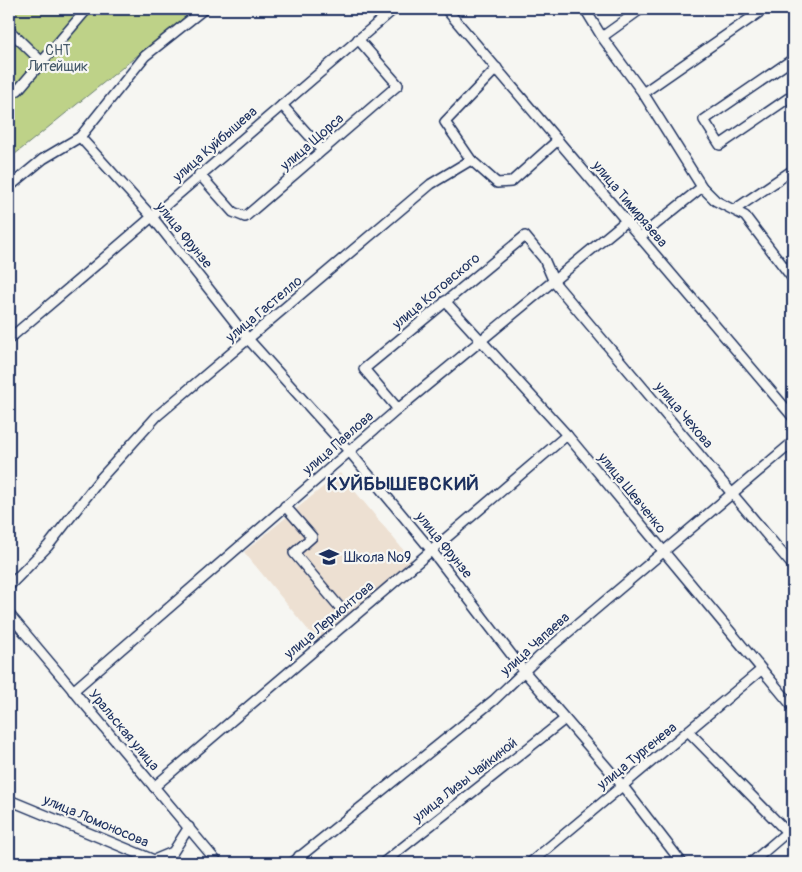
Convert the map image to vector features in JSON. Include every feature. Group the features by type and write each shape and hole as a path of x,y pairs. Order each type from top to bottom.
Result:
{"street":[{"path":"9,95 18,90 87,9"},
{"path":"9,187 44,159 80,137 145,56 204,9"},
{"name":"улица Куйбышева","path":"9,339 153,218 199,174 394,9"},
{"name":"улица Тимирязева","path":"446,9 793,417"},
{"path":"585,9 643,93 702,187 716,201 745,216 793,279"},
{"path":"602,36 641,9"},
{"path":"643,93 764,9"},
{"path":"9,30 42,62"},
{"name":"улица Щорса","path":"199,174 233,212 245,217 398,85 358,39"},
{"path":"793,59 704,120 720,145 793,95"},
{"path":"497,68 444,122 471,160 497,183 511,182 558,140"},
{"path":"282,105 322,150"},
{"name":"улица Фрунзе","path":"80,137 153,218 250,340 349,451 432,550 524,671 622,785 682,863"},
{"name":"улица Гастелло","path":"9,586 48,546 101,478 157,416 250,340 431,184 471,160"},
{"path":"734,210 793,170"},
{"path":"640,237 702,187"},
{"name":"улица Павлова","path":"72,691 398,409 626,221"},
{"name":"улица Котовского","path":"398,409 364,368 525,236 544,259 554,282"},
{"name":"улица Чехова","path":"554,282 793,566"},
{"name":"улица Шевченко","path":"445,301 480,342 567,436 793,708"},
{"name":"улица Лермонтова","path":"154,787 567,436"},
{"name":"улица Чапаева","path":"295,860 494,700 524,671 793,442"},
{"path":"285,506 312,538 294,553 342,610"},
{"name":"Уральская улица","path":"9,614 218,863"},
{"name":"улица Тургенева","path":"530,863 761,670"},
{"name":"улица Лизы Чайкиной","path":"383,863 565,719"},
{"path":"689,732 790,829 751,863"},
{"name":"улица Ломоносова","path":"9,800 154,860 173,852 189,827"},
{"path":"295,860 307,863"}],"shaded area":[{"name":"Школа №9","path":"340,473 414,563 318,642 244,552"}],"green space":[{"name":"СНТ Литейщик","path":"9,9 195,9 9,159"}],"place":[{"name":"Школа №9","path":"329,557"}],"district":[{"name":"КУЙБЫШЕВСКИЙ","path":"403,484"}]}
